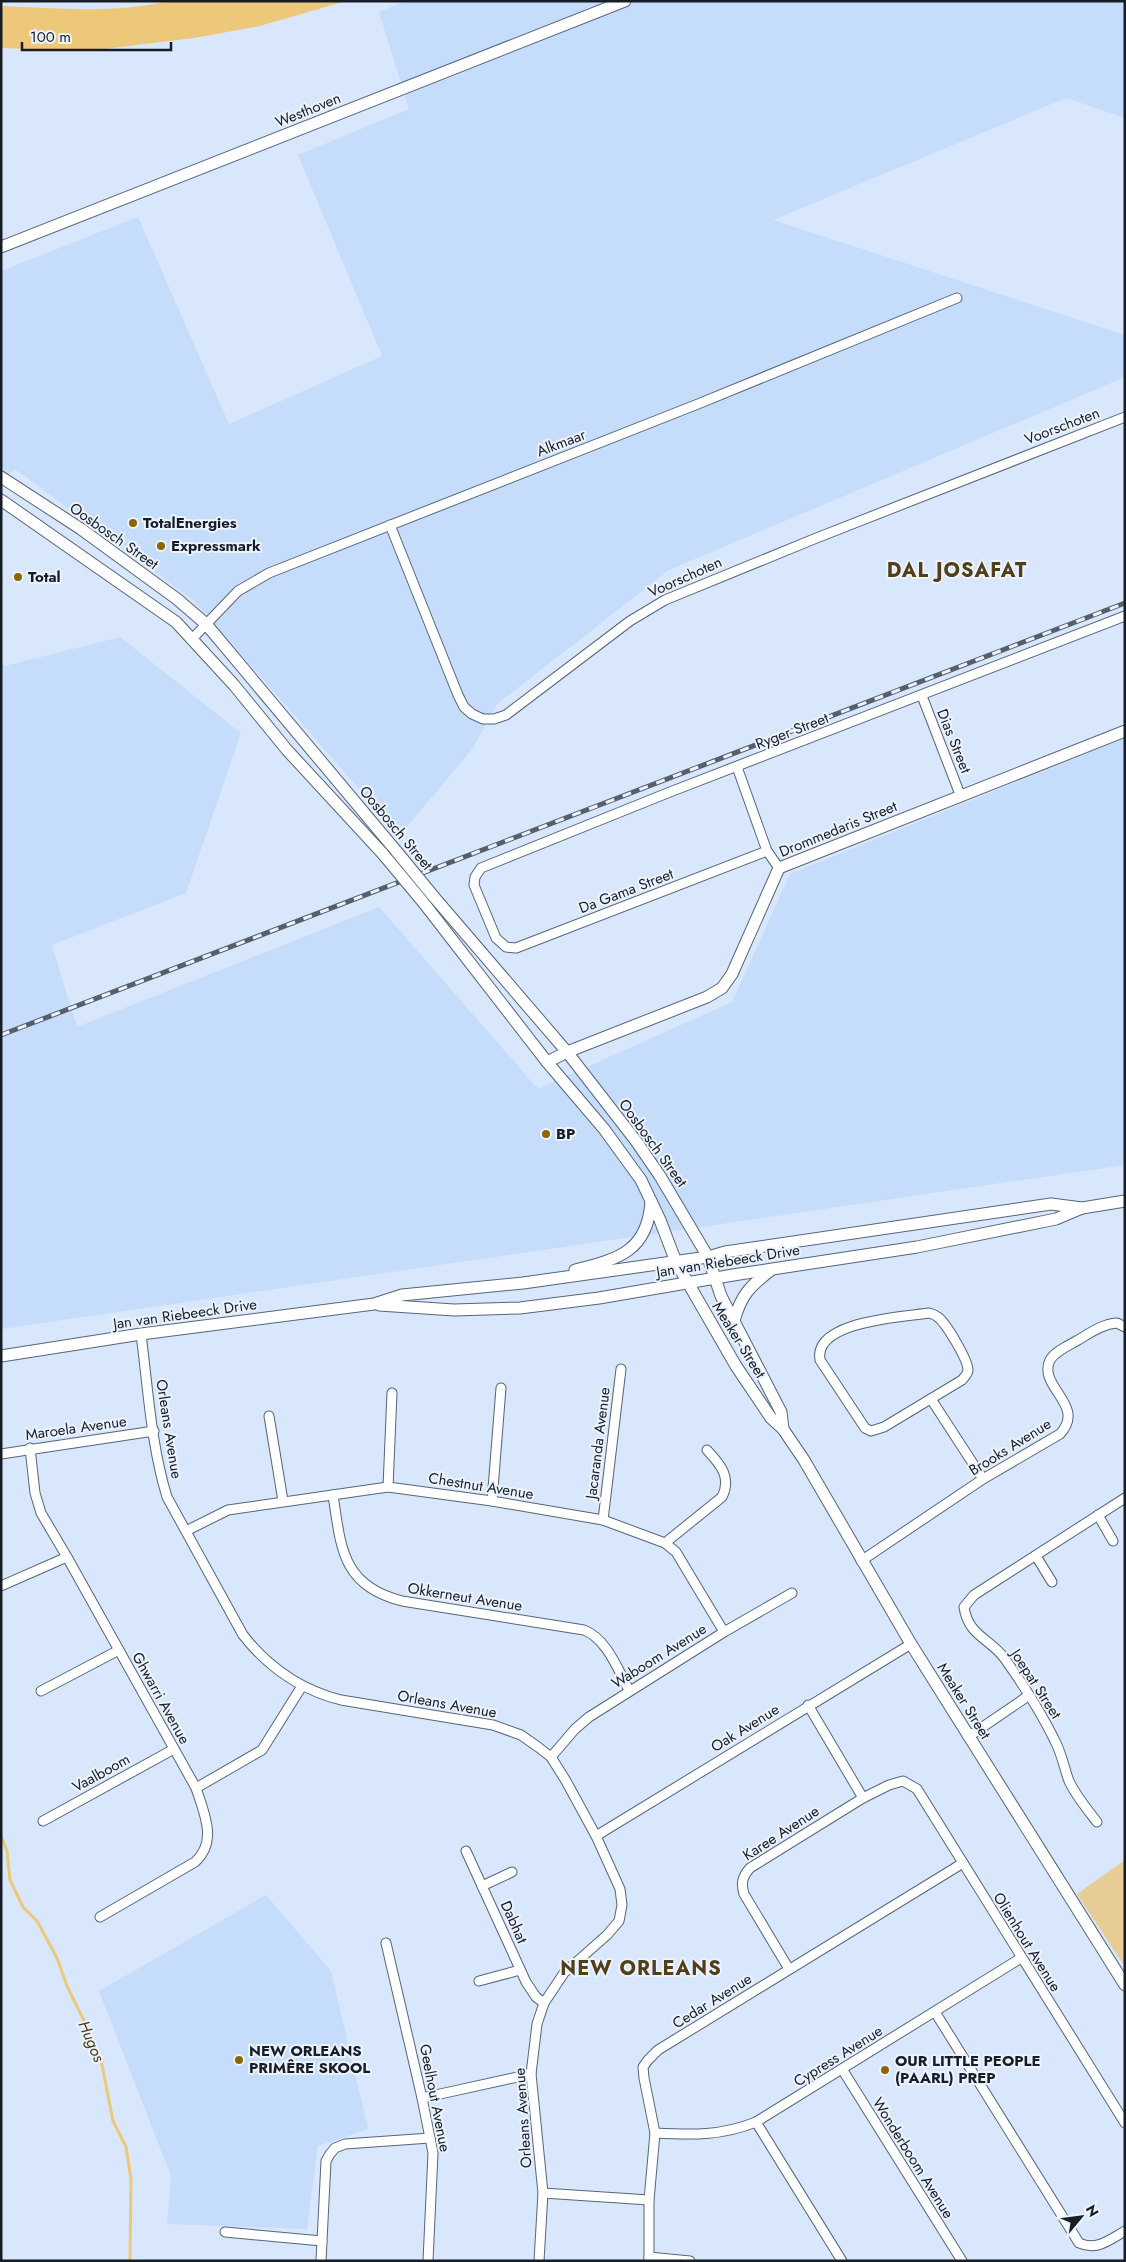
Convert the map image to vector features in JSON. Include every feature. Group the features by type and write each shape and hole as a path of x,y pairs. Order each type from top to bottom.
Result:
{"main road":[{"name":"Westhoven","path":"1,247 625,1"},
{"name":"Oosbosch Street","path":"1,477 89,535 177,599 206,624 434,897 567,1052 641,1148 683,1212 708,1257"},
{"name":"Oosbosch Street","path":"1,500 176,622 234,685 287,750 383,854 547,1062 622,1152 641,1180 651,1200 676,1262"},
{"name":"Drommedaris Street","path":"547,1062 567,1052 707,997 722,988 732,974 779,868 1125,732"},
{"path":"523,1284 579,1269 631,1249 645,1234 651,1200"},
{"name":"Jan van Riebeeck Drive","path":"374,1304 454,1310 520,1308 917,1247 1056,1219 1082,1208 1125,1201"},
{"name":"Jan van Riebeeck Drive","path":"1,1356 141,1334 374,1304 402,1295 523,1284 676,1262 725,1252 1051,1204 1082,1208"},
{"name":"Meaker Street","path":"708,1257 734,1321 781,1412 783,1429"},
{"name":"Meaker Street","path":"676,1262 741,1373 771,1418 783,1429 804,1460 911,1644 1125,1985"},
{"path":"734,1321 738,1303 750,1287 772,1269"}],"street":[{"name":"Alkmaar","path":"192,639 238,590 252,581 698,404 957,298"},
{"name":"Voorschoten","path":"390,525 461,701 472,714 483,719 494,719 518,708 630,621 665,600 868,517 1125,417"},
{"name":"Ryger Street","path":"496,938 474,885 475,878 481,868 670,792 1125,616"},
{"name":"Dias Street","path":"922,696 962,796"},
{"path":"737,767 767,851 779,868"},
{"name":"Da Gama Street","path":"496,938 506,947 516,948 767,851"},
{"path":"929,1313 935,1315 946,1326 968,1368 967,1374 962,1380 931,1399 877,1430 865,1428 820,1360 818,1351 820,1346 826,1339 854,1325 929,1313"},
{"name":"Brooks Avenue","path":"861,1561 983,1479 1060,1434 1066,1427 1069,1419 1068,1410 1050,1379 1048,1368 1051,1360 1057,1353 1100,1327 1116,1323 1125,1327"},
{"name":"Orleans Avenue","path":"141,1334 154,1431 162,1481 167,1497 243,1635 259,1654 278,1671 319,1694 341,1700 493,1725 521,1735 551,1757 596,1836 620,1889 622,1905 619,1921 607,1935 564,1973 544,2003 537,2024 531,2074 543,2192 539,2261"},
{"name":"Jacaranda Avenue","path":"602,1520 621,1369"},
{"path":"492,1501 501,1388"},
{"path":"388,1487 392,1393"},
{"path":"931,1399 983,1479"},
{"path":"269,1416 283,1501"},
{"name":"Maroela Avenue","path":"1,1454 30,1448 154,1431"},
{"name":"Ghwarri Avenue","path":"30,1448 37,1504 196,1788 206,1818 207,1846 203,1855 195,1862 100,1917"},
{"path":"665,1543 722,1496 726,1489 727,1480 724,1472 707,1450"},
{"name":"Chestnut Avenue","path":"186,1531 228,1510 388,1487 408,1488 602,1520 665,1543 676,1552 685,1564 724,1632"},
{"name":"Okkerneut Avenue","path":"332,1495 340,1545 345,1558 356,1576 368,1587 384,1597 402,1601 593,1633 601,1641 629,1690"},
{"name":"Joepat Street","path":"1097,1822 1075,1793 1055,1740 1028,1696 1005,1659 997,1650 978,1636 965,1615 964,1607 974,1595 1125,1498"},
{"path":"1098,1515 1114,1541"},
{"path":"1036,1556 1052,1582"},
{"path":"1,1586 67,1557"},
{"name":"Waboom Avenue","path":"551,1757 582,1722 629,1690 792,1593"},
{"name":"Oak Avenue","path":"596,1836 808,1705 911,1644"},
{"path":"41,1691 119,1650"},
{"path":"196,1788 262,1750 302,1686"},
{"path":"968,1737 1028,1696"},
{"path":"808,1705 863,1798"},
{"name":"Vaalboom","path":"42,1820 174,1749"},
{"name":"Karee Avenue","path":"789,1969 744,1894 743,1875 750,1868 863,1798 903,1780"},
{"name":"Olienhout Avenue","path":"903,1780 917,1789 1125,2123"},
{"name":"Dabhat","path":"466,1851 520,1970 531,1990 544,2003"},
{"name":"Cedar Avenue","path":"690,2261 649,2259 649,2200 655,2133 644,2078 644,2067 648,2060 658,2050 962,1863"},
{"path":"482,1886 512,1872"},
{"name":"Geelhout Avenue","path":"386,1943 422,2098 434,2166 428,2261"},
{"name":"Cypress Avenue","path":"655,2133 702,2135 726,2132 756,2122 1021,1958"},
{"path":"479,1981 520,1970"},
{"path":"935,2012 1079,2243 1087,2247 1096,2247 1125,2232"},
{"name":"Wonderboom Avenue","path":"842,2069 962,2261"},
{"path":"422,2098 531,2074"},
{"path":"756,2122 842,2261"},
{"path":"321,2261 326,2161 330,2154 344,2144 430,2138"},
{"path":"543,2192 649,2200"},
{"path":"225,2232 322,2241"}],"shaded area":[{"path":"169,1 346,1 260,26 194,38 87,51 1,48 1,6 106,9 127,8"},
{"path":"405,1 1125,1 1125,118 1066,98 773,220 1125,335 1125,377 669,570 497,704 473,748 400,835 193,600 15,469 1,482 1,271 138,217 229,424 382,356 298,155 409,109 379,12"},
{"path":"120,637 241,733 186,893 52,945 77,1027 379,907 538,1089 732,1002 790,874 1125,738 1125,1165 1,1329 1,663 5,666"},
{"path":"1125,1860 1125,1967 1077,1894"},
{"name":"NEW ORLEANS PRIMÊRE SKOOL","path":"266,1895 331,1971 368,2129 318,2146 307,2229 167,2224 171,2176 99,1991"}],"waterway":[{"name":"Hugos","path":"1,1836 7,1851 10,1880 23,1907 37,1921 57,1958 67,1986 92,2037 102,2065 113,2121 126,2147 131,2179 130,2261"}],"railway":[{"path":"1,1035 1125,603"}],"place":[{"name":"TotalEnergies","path":"133,523"},
{"name":"Expressmark","path":"161,546"},
{"name":"Total","path":"18,577"},
{"name":"BP","path":"546,1134"},
{"name":"NEW ORLEANS PRIMÊRE SKOOL","path":"239,2060"},
{"name":"OUR LITTLE PEOPLE (PAARL) PREP","path":"885,2070"}],"district":[{"name":"DAL JOSAFAT","path":"957,570"},
{"name":"NEW ORLEANS","path":"641,1968"}]}
